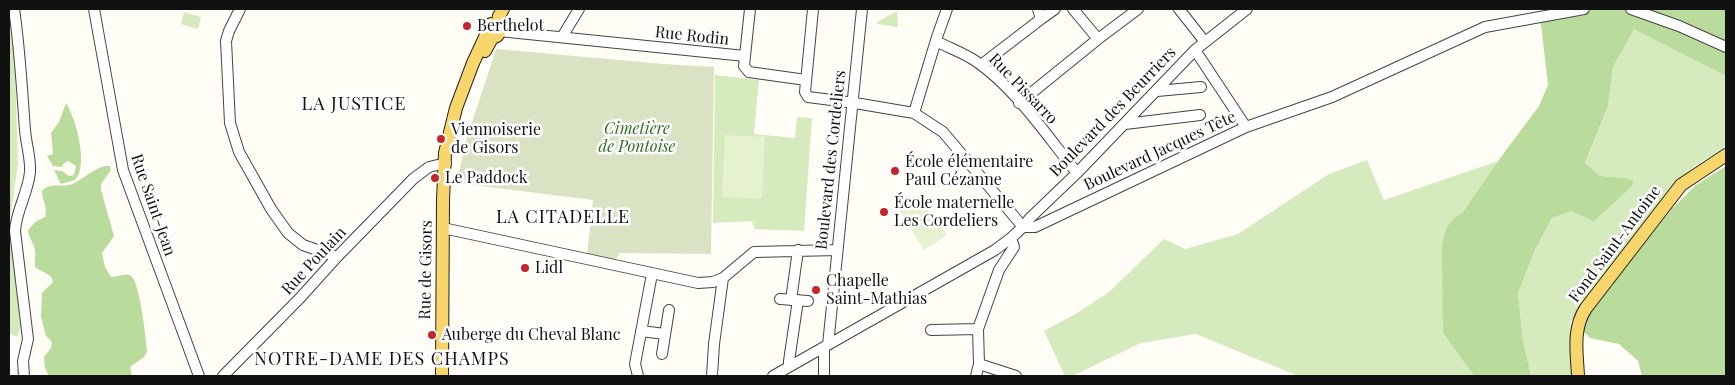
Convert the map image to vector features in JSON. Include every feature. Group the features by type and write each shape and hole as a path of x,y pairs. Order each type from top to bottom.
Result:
{"main road":[{"name":"Rue de Gisors","path":"442,376 443,185 446,163 474,75 503,9"},
{"name":"Fond Saint-Antoine","path":"1578,376 1576,334 1583,313 1676,191 1694,175 1726,155"}],"street":[{"path":"14,9 19,43 25,134 30,166 28,186 15,231 28,339 24,361 24,376"},
{"name":"Rue Saint-Jean","path":"94,9 123,170 199,376"},
{"path":"240,9 226,41 230,123 239,152 270,209 288,233 303,245 337,257"},
{"path":"562,37 579,9"},
{"path":"745,56 750,9"},
{"path":"773,376 995,250 1012,238 1023,227 943,132 914,113 808,97 805,92 813,9"},
{"name":"Boulevard des Cordeliers","path":"824,376 862,9"},
{"path":"914,113 946,9"},
{"path":"1038,9 1041,19"},
{"path":"981,65 1055,9"},
{"path":"1073,9 1098,38"},
{"path":"1019,102 1098,38 1138,9"},
{"path":"1179,9 1205,42"},
{"name":"Boulevard des Beurriers","path":"1023,227 1125,124 1194,50 1247,9"},
{"name":"Boulevard Jacques Tête","path":"1023,227 1035,227 1246,127 1332,97 1485,27 1584,9"},
{"path":"1631,9 1679,26 1726,47"},
{"name":"Rue Rodin","path":"494,26 562,37 745,56 744,66 749,72 806,80"},
{"name":"Rue Pissarro","path":"936,41 981,65 1019,102 1077,173"},
{"path":"1194,50 1246,127"},
{"path":"1156,91 1201,87"},
{"path":"1125,124 1200,115"},
{"name":"Rue Poulain","path":"222,376 300,298 413,179 429,167 446,163"},
{"path":"443,228 698,284 713,282 723,278 754,252 837,250"},
{"path":"976,376 979,364 978,329 999,270 1014,247 1012,238"},
{"path":"789,367 798,250"},
{"path":"638,376 636,364 652,274"},
{"path":"712,376 714,344 723,278"},
{"path":"662,354 669,310"},
{"path":"931,330 978,329"},
{"path":"641,330 665,334"},
{"path":"979,364 1016,376"}],"green space":[{"path":"1552,9 1726,9 1726,76 1634,29 1613,67 1608,106 1585,163 1600,176 1626,178 1633,181 1632,186 1594,221 1571,211 1552,218 1535,250 1518,293 1523,340 1531,376 1474,376 1443,333 1443,241 1450,223 1462,213 1539,106 1548,85 1541,24 1534,14"},
{"path":"897,11 898,27 877,24 877,22"},
{"path":"184,12 201,17 199,27 196,29 181,24"},
{"path":"9,22 15,64 18,164 9,227"},
{"path":"1634,28 1726,76 1726,146 1695,166 1670,187 1643,225 1589,293 1570,323 1571,376 1531,376 1523,340 1518,293 1535,250 1552,218 1571,210 1626,178 1600,176 1585,164 1608,106 1613,67"},
{"name":"Cimetière de Pontoise","path":"496,49 714,67 711,254 619,253 616,260 587,255 593,200 457,183 465,144"},
{"path":"715,75 759,80 754,134 795,138 797,117 812,118 804,231 755,229 752,221 713,223"},
{"path":"66,103 74,120 80,142 81,164 75,180 61,184 54,170 62,171 69,176 74,175 76,166 68,161 62,167 53,166 47,156 53,154 51,133 59,122"},
{"path":"725,135 765,137 762,199 722,197"},
{"path":"1367,160 1384,200 1498,161 1462,213 1443,333 1474,376 1298,376 1196,334 1141,343 1072,376 1065,376 1044,331 1077,313 1109,292 1164,239 1185,249 1238,234 1329,174"},
{"path":"110,166 111,170 101,184 101,190 114,236 102,253 105,267 111,277 130,275 134,279 142,310 147,352 144,357 130,367 132,376 49,376 45,368 44,357 51,348 52,342 46,336 41,317 42,293 53,282 49,275 35,267 35,250 28,230 35,222 45,217 46,209 42,191 45,188 72,184 96,169"},
{"path":"1726,166 1726,376 1642,376 1638,361 1619,344 1590,338 1581,329 1590,312 1671,210 1696,185"},
{"path":"921,195 947,235 924,250 899,210"},
{"path":"9,227 21,327 17,337 9,333"}],"place":[{"name":"Berthelot","path":"467,26"},
{"name":"Viennoiserie de Gisors","path":"441,139"},
{"name":"École élémentaire Paul Cézanne","path":"895,171"},
{"name":"Le Paddock","path":"435,178"},
{"name":"École maternelle Les Cordeliers","path":"884,212"},
{"name":"Lidl","path":"525,268"},
{"name":"Chapelle Saint-Mathias","path":"816,290"},
{"name":"Auberge du Cheval Blanc","path":"432,335"}],"district":[{"name":"LA JUSTICE","path":"354,104"},
{"name":"LA CITADELLE","path":"563,217"},
{"name":"NOTRE-DAME DES CHAMPS","path":"382,359"}]}
